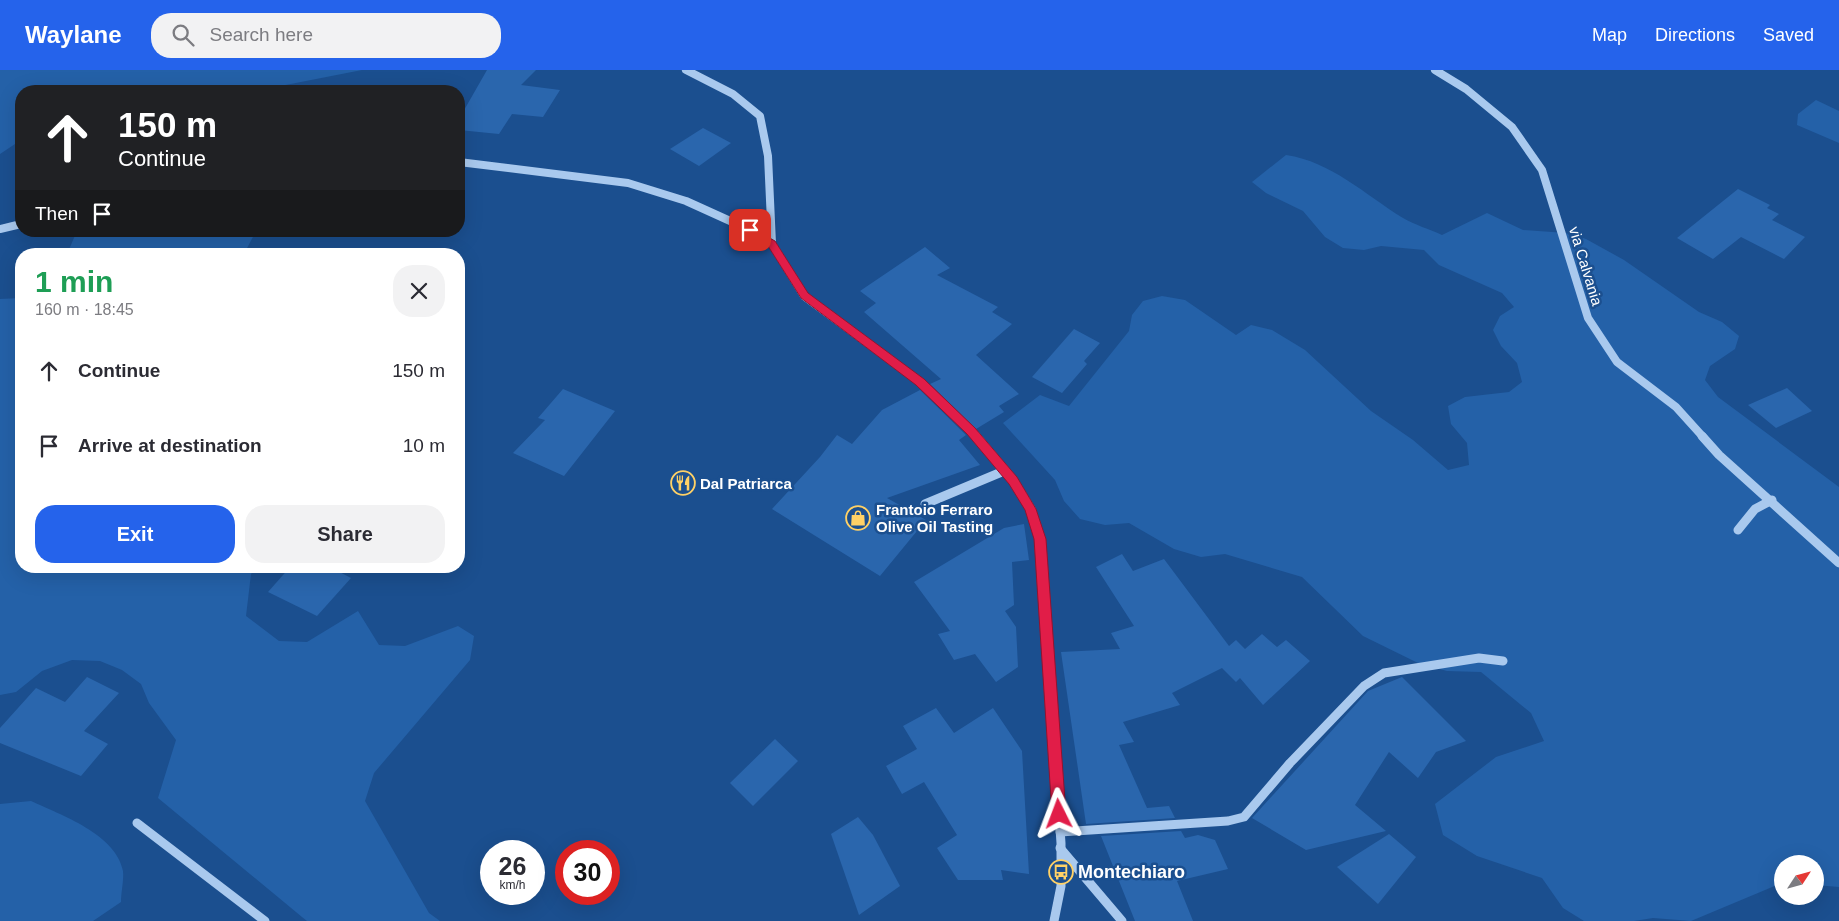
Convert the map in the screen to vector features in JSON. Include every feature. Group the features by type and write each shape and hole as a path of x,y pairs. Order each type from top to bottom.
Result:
{"street":[{"path":"686,70 733,94 760,116 768,156 772,244"},
{"name":"via Calvania","path":"1435,70 1466,89 1512,127 1542,170 1588,318 1617,362 1676,406 1719,455 1772,500 1839,563"},
{"path":"465,163 628,183 686,200 750,230 772,244 804,296 920,382 971,431 1004,470 1030,509 1040,539 1060,832 1059,907 1054,921"},
{"path":"0,229 15,225"},
{"path":"925,504 1004,470"},
{"path":"1738,530 1755,509 1772,500"},
{"path":"1060,832 1228,821 1244,817 1290,763 1364,686 1384,674 1479,658 1504,661"},
{"path":"137,822 265,921"},
{"path":"1060,848 1122,921"}],"shaded area":[{"path":"0,70 362,70 286,85 15,85 15,144 0,154"},
{"path":"1816,100 1839,111 1839,143 1797,125 1798,114"},
{"path":"1286,155 1318,164 1347,180 1403,218 1442,235 1487,213 1523,230 1566,233 1586,239 1624,260 1699,312 1722,322 1739,336 1735,349 1710,366 1705,380 1718,397 1839,487 1839,887 1824,886 1824,855 1774,855 1774,886 1691,921 1653,918 1634,921 1584,921 1563,908 1542,878 1477,856 1443,835 1435,804 1496,757 1544,741 1531,713 1481,672 1447,671 1418,663 1363,636 1302,577 1225,554 1201,557 1174,549 1129,523 1105,525 1080,519 1064,501 1055,480 1003,423 1040,395 1069,406 1129,331 1132,315 1143,301 1162,296 1185,300 1236,335 1251,325 1272,330 1305,350 1371,411 1413,440 1448,470 1469,465 1467,443 1451,424 1448,406 1465,397 1509,392 1522,382 1517,363 1501,346 1493,330 1500,316 1514,307 1502,293 1439,265 1424,250 1381,246 1364,250 1343,248 1325,237 1303,211 1266,193 1252,182"},
{"path":"74,237 253,237 247,248 70,248"},
{"path":"15,298 15,573 252,573 246,616 279,641 307,642 358,611 379,645 405,646 458,626 474,636 470,660 374,773 365,801 429,913 440,921 307,921 158,798 176,740 149,703 141,684 122,670 100,661 72,660 42,671 16,692 0,695 0,299"},
{"path":"31,801 86,827 110,846 118,858 123,871 121,902 93,921 0,921 0,804"}],"building":[{"path":"487,70 536,70 521,85 560,90 543,117 512,114 499,134 465,131 465,108"},
{"path":"703,128 731,143 699,166 670,149"},
{"path":"1738,189 1770,205 1767,208 1779,214 1772,220 1805,237 1784,259 1741,237 1713,259 1677,238"},
{"path":"925,247 950,268 937,275 998,307 992,312 1012,324 976,355 1019,394 999,406 1004,412 976,429 930,384 941,379 864,312 876,303 860,291"},
{"path":"1074,329 1100,343 1084,361 1087,364 1062,393 1032,377"},
{"path":"1787,388 1812,411 1776,428 1748,405"},
{"path":"563,389 615,411 564,476 513,453 545,420 538,418"},
{"path":"920,390 966,435 959,440 980,465 887,498 926,520 880,576 772,509 820,457 837,435 852,444 882,410"},
{"path":"1024,524 1029,560 1012,562 1014,605 1005,611 1016,627 1018,667 996,682 975,654 954,660 938,634 950,631 914,582 1004,528"},
{"path":"1122,554 1133,571 1164,559 1229,646 1236,640 1245,649 1262,634 1277,647 1286,640 1310,661 1263,705 1240,678 1236,682 1222,668 1172,693 1180,705 1123,722 1134,742 1119,745 1147,808 1169,806 1175,818 1086,824 1061,652 1120,649 1111,633 1134,626 1096,567"},
{"path":"285,573 341,573 351,578 317,616 268,592"},
{"path":"87,677 119,693 84,731 108,744 81,776 0,743 0,728 36,688 65,702"},
{"path":"1402,677 1466,741 1436,752 1418,778 1389,752 1355,805 1386,831 1306,850 1252,818 1368,691"},
{"path":"936,708 954,733 993,708 1022,751 1029,874 1001,870 1003,880 958,880 937,848 957,835 924,782 902,794 886,766 917,749 903,726"},
{"path":"775,739 798,761 753,806 730,783"},
{"path":"858,817 873,835 900,886 859,915 831,834"},
{"path":"1181,831 1185,838 1198,835 1215,840 1228,869 1177,881 1193,921 1135,921 1101,836"},
{"path":"1389,834 1416,857 1378,904 1337,867"}],"place":[{"name":"Dal Patriarca","path":"683,483"},
{"name":"Frantoio Ferraro Olive Oil Tasting","path":"858,518"},
{"name":"Montechiaro","path":"1061,872"}],"route":[{"path":"750,230 772,244 804,296 920,382 971,431 1013,480 1030,509 1040,539 1059,814"}]}
